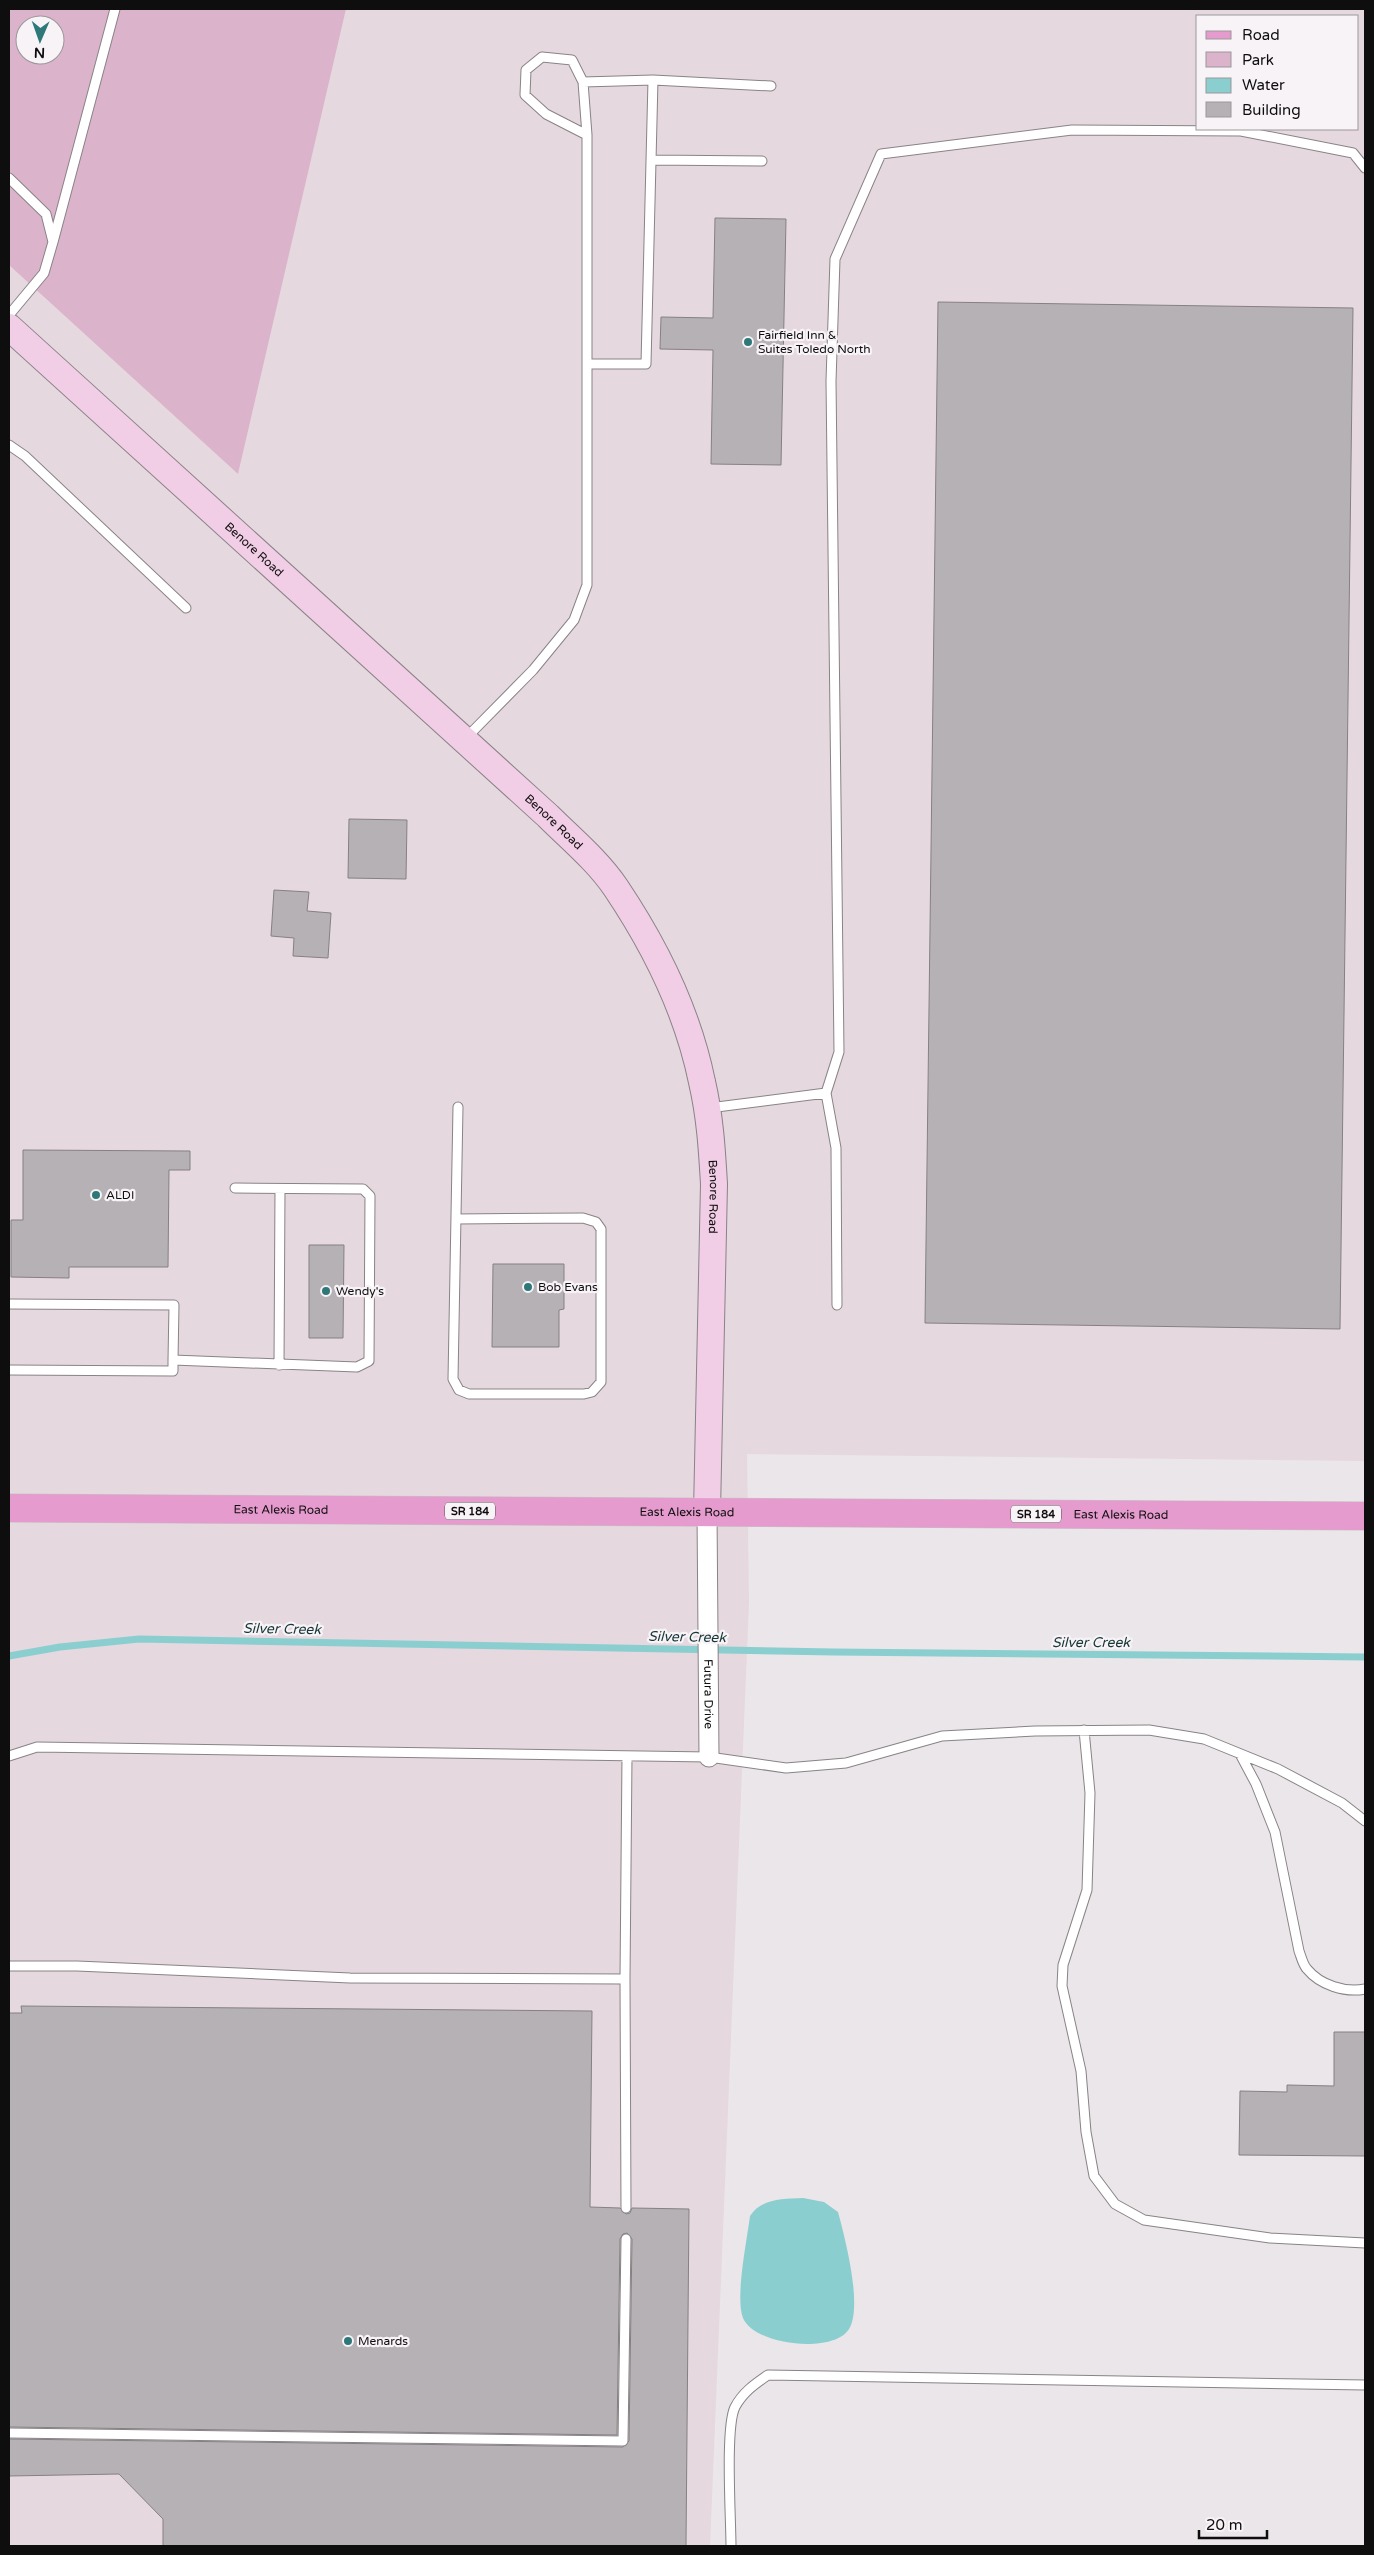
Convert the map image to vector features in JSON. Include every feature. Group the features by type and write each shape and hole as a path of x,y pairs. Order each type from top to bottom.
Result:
{"main road":[{"name":"Benore Road","path":"9,327 465,739 554,822 616,887 669,983 688,1033 702,1081 711,1132 714,1184 707,1512"},
{"name":"East Alexis Road","path":"9,1508 1365,1516"}],"street":[{"name":"Futura Drive","path":"707,1512 709,1757"}],"lane":[{"path":"9,315 44,273 115,9"},
{"path":"465,739 533,670 574,620 588,585 587,136 583,82 572,60 542,57 526,70 525,96 546,114 587,136"},
{"path":"583,82 653,80 771,86"},
{"path":"588,364 646,364 653,80"},
{"path":"837,1305 836,1148 826,1093 839,1052 831,381 835,259 881,154 1072,130 1241,131 1354,153 1365,168"},
{"path":"651,160 762,162"},
{"path":"9,178 46,214 53,242"},
{"path":"9,445 31,462 186,608"},
{"path":"707,1108 826,1093"},
{"path":"456,1219 583,1218 596,1222 601,1229 601,1382 592,1392 584,1394 469,1394 460,1390 452,1379 458,1107"},
{"path":"173,1360 279,1365 357,1366 369,1361 370,1196 364,1189 235,1188"},
{"path":"279,1365 280,1188"},
{"path":"9,1304 174,1305 173,1371 9,1370"},
{"path":"1084,1730 1090,1793 1087,1890 1063,1965 1062,1986 1080,2071 1086,2132 1094,2176 1115,2204 1144,2220 1270,2238 1365,2243"},
{"path":"9,1756 37,1747 709,1757 786,1768 846,1763 942,1736 1084,1730 1148,1730 1204,1739 1278,1769 1342,1803 1365,1821"},
{"path":"1240,1754 1256,1784 1275,1832 1299,1951 1306,1969 1321,1982 1337,1988 1365,1989"},
{"path":"626,2208 625,1979 627,1756"},
{"path":"9,1966 77,1966 350,1978 625,1979"},
{"path":"9,2433 623,2441 626,2239"},
{"path":"731,2546 730,2443 734,2409 745,2391 768,2375 1365,2385"}],"shaded area":[{"path":"346,9 1365,9 1365,1461 747,1454 749,1602 710,2546 9,2546 9,265 238,474"}],"green space":[{"path":"9,9 346,9 238,474 9,265"}],"water":[{"path":"803,2198 824,2202 838,2212 854,2289 853,2318 849,2329 841,2337 828,2342 812,2344 778,2340 750,2328 743,2318 740,2297 750,2216 755,2210 767,2203 781,2199"}],"building":[{"name":"Fairfield Inn & Suites Toledo North","path":"715,218 786,219 781,465 711,464 713,350 660,349 661,317 713,318"},
{"path":"938,302 1353,308 1340,1329 925,1323"},
{"path":"349,819 407,820 406,879 348,878"},
{"path":"274,890 309,892 307,911 331,913 328,958 293,956 294,938 271,936"},
{"name":"ALDI","path":"23,1150 190,1151 190,1170 169,1170 168,1267 69,1267 69,1278 11,1277 11,1220 23,1220"},
{"name":"Wendy's","path":"309,1245 344,1245 343,1338 309,1338"},
{"name":"Bob Evans","path":"493,1264 564,1264 564,1309 559,1310 559,1347 492,1347"},
{"name":"Menards","path":"21,2006 592,2011 590,2207 620,2208 626,2214 630,2213 632,2208 689,2209 686,2546 163,2546 163,2519 119,2474 9,2476 9,2439 623,2447 629,2441 632,2239 627,2233 623,2234 620,2239 617,2435 9,2427 9,2013 22,2013"},
{"path":"1334,2032 1365,2032 1365,2156 1239,2155 1240,2091 1287,2092 1287,2085 1334,2086"}],"waterway":[{"name":"Silver Creek","path":"9,1656 60,1647 139,1639 834,1652 1365,1657"}],"place":[{"name":"Fairfield Inn & Suites Toledo North","path":"748,342"},
{"name":"ALDI","path":"96,1195"},
{"name":"Bob Evans","path":"528,1287"},
{"name":"Wendy's","path":"326,1291"},
{"name":"Menards","path":"348,2341"}]}
